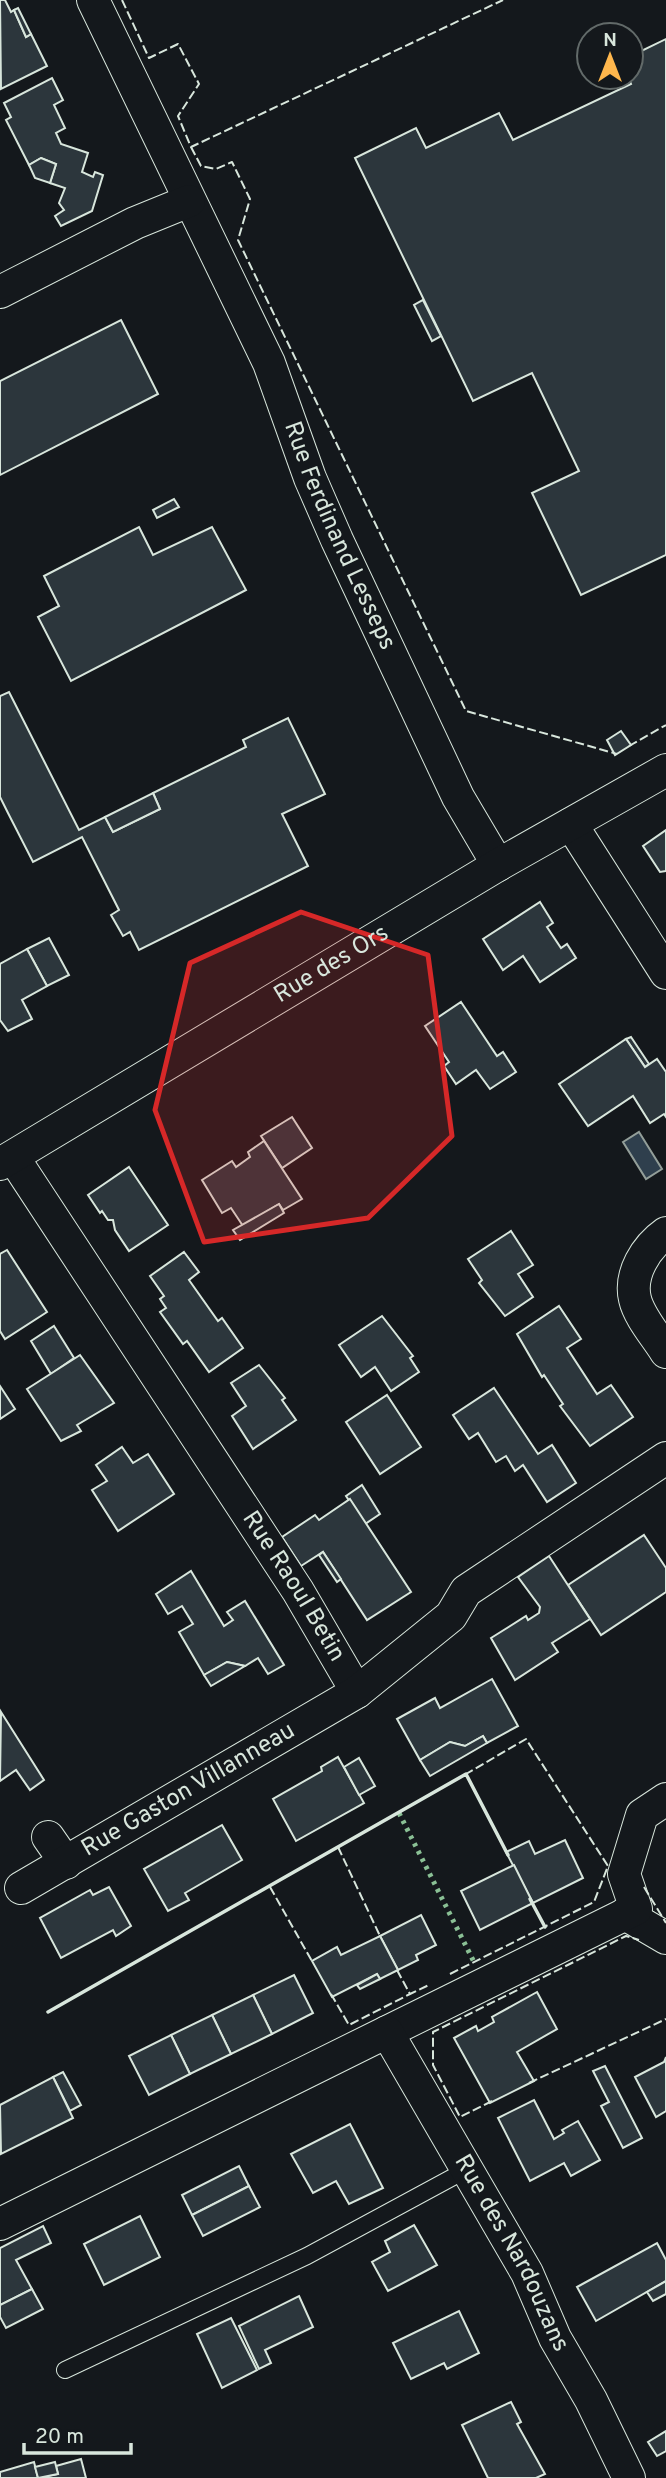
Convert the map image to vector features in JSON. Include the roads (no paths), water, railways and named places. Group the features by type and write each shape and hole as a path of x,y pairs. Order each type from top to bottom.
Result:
{"street":[{"name":"Rue Ferdinand Lesseps","path":"93,0 269,363 310,478 337,540 458,797 498,865"},
{"path":"0,292 135,223 189,201"},
{"name":"Rue des Ors","path":"7,1160 498,865 666,770"},
{"path":"571,824 666,973"},
{"name":"Rue Raoul Betin","path":"7,1160 291,1580 357,1692 452,1616 466,1591 666,1458"},
{"path":"666,1233 656,1240 636,1268 635,1299 666,1352"},
{"name":"Rue Gaston Villanneau","path":"20,1888 357,1692"},
{"path":"0,2224 636,1909 624,1874 642,1815 666,1799"},
{"path":"48,1837 66,1863"},
{"path":"625,1914 666,1938"},
{"name":"Rue des Nardouzans","path":"387,2032 527,2273 555,2337 591,2400 629,2478"}],"lane":[{"path":"65,2370 307,2256 466,2170"}],"water":[{"path":"639,1132 662,1169 646,1179 623,1142"}]}
